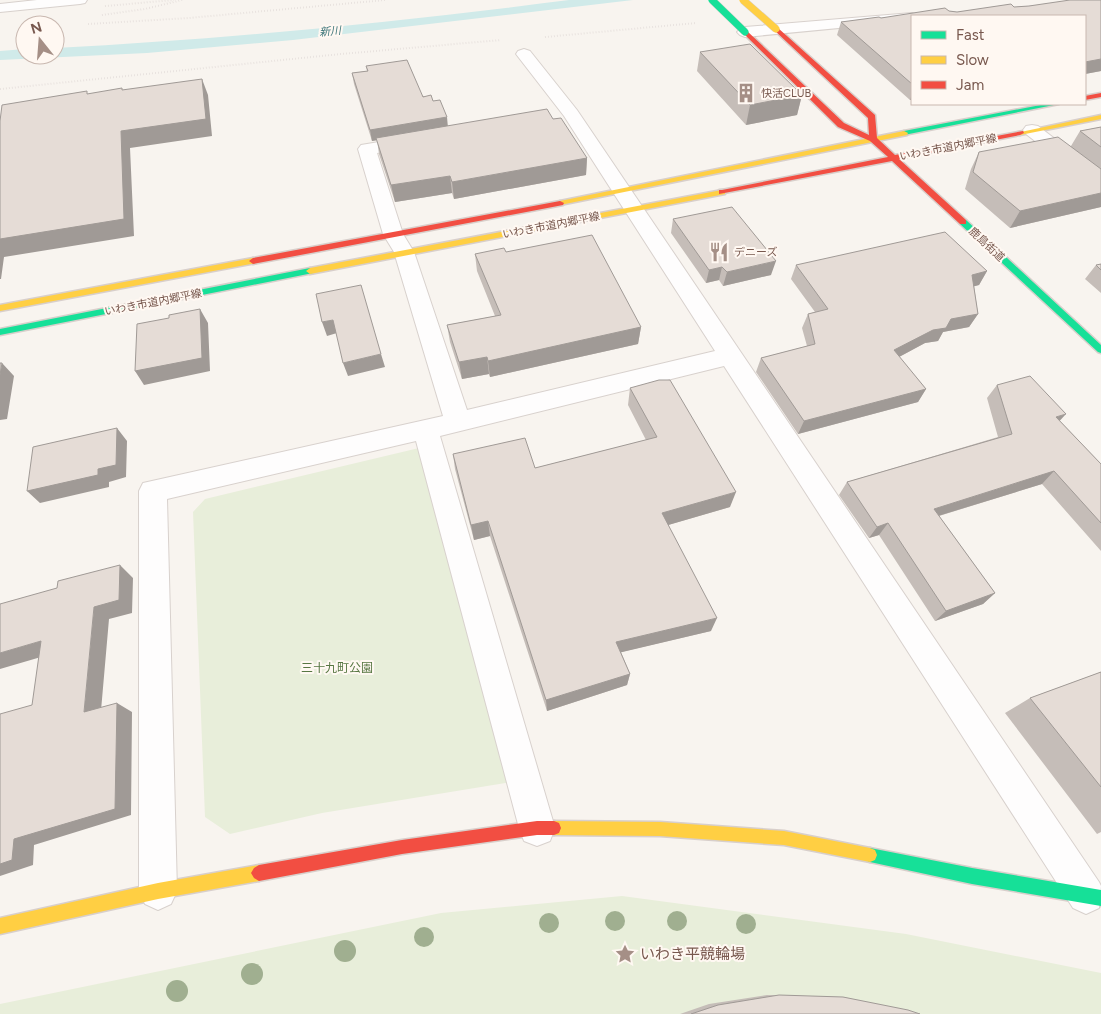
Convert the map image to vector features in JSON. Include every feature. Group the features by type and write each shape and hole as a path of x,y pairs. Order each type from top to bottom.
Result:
{"street":[{"path":"0,8 80,0"},
{"name":"鹿島街道","path":"712,0 841,125 873,139 1101,350"},
{"path":"743,0 872,117 873,139"},
{"path":"745,32 911,17"},
{"path":"524,44 562,116 628,200 729,356 979,730 1094,897"},
{"path":"1086,98 1101,95"},
{"name":"いわき市道内郷平線","path":"0,332 404,252 628,200 873,139 1051,105"},
{"name":"いわき市道内郷平線","path":"0,308 393,234 628,200 894,158 1101,117"},
{"path":"1032,130 1101,183"},
{"path":"435,137 367,149 393,234 404,252 458,422"},
{"path":"158,891 154,491 458,422 729,356"},
{"path":"425,429 537,828"},
{"path":"0,926 158,891 402,847 537,828 660,829 784,838 972,876 1094,897"}],"path":[{"path":"102,15 145,9 182,0"},
{"path":"84,24 189,18 385,0"},
{"path":"0,89 341,54 524,44 696,23"}],"green space":[{"name":"三十九町公園","path":"419,448 511,782 322,813 230,834 205,817 193,512 205,499"},
{"name":"いわき平競輪場","path":"622,896 906,934 1101,973 1101,1014 0,1014 0,1004 441,913"}],"water":[{"name":"新川","path":"569,0 633,0 293,40 147,53 65,57 65,47 184,40 441,16"},
{"path":"15,50 15,59 0,60 0,51"}],"building":[{"path":"1070,0 1101,0 1101,59 1086,62 1086,15 911,15 911,83 841,22 945,8 949,11 957,12 1011,4 1014,7"},
{"path":"750,44 802,95 750,105 700,52"},
{"path":"407,60 423,97 431,95 433,101 440,100 447,117 370,130 352,73 368,71 366,66"},
{"path":"202,79 206,119 121,131 124,219 0,239 0,121 2,105 87,91 87,94"},
{"path":"547,109 553,119 561,118 587,158 452,182 450,176 391,185 376,138"},
{"path":"1101,127 1101,147 1080,131"},
{"path":"1058,137 1101,169 1101,193 1020,211 973,172 979,152"},
{"name":"デニーズ","path":"732,207 776,261 727,272 722,267 709,270 673,219"},
{"path":"945,232 987,271 972,275 978,314 951,319 946,328 933,330 894,350 926,389 804,421 761,358 815,344 808,314 828,309 796,265"},
{"path":"592,235 641,327 488,361 487,357 459,362 447,325 501,315 475,254 504,248 506,252"},
{"path":"361,285 381,354 343,363 333,320 322,322 316,294"},
{"path":"200,309 202,358 135,371 137,324 169,318 169,315"},
{"path":"1030,376 1066,414 1056,417 1101,464 1101,523 1054,471 934,509 995,593 946,611 888,523 877,527 847,482 1012,434 997,385"},
{"path":"659,380 670,380 736,492 662,513 717,618 616,642 630,674 546,700 488,521 471,525 453,454 525,438 535,468 657,437 630,388"},
{"path":"117,428 116,465 98,469 98,475 27,491 33,447"},
{"path":"120,565 119,600 94,607 84,712 117,703 115,809 14,839 12,860 0,864 0,714 32,705 41,641 0,653 0,604 57,588 58,581"},
{"path":"1101,672 1101,787 1030,698"},
{"path":"779,995 843,997 920,1014 691,1014 718,1005"}],"traffic: fast":[{"path":"712,0 745,32"},
{"path":"904,133 1051,105"},
{"path":"963,222 1101,350"},
{"path":"0,332 310,271"},
{"path":"870,855 972,876 1101,898"}],"traffic: slow":[{"path":"743,0 776,29"},
{"path":"1020,133 1101,117"},
{"path":"560,203 904,133"},
{"path":"310,271 722,192"},
{"path":"0,308 253,261"},
{"path":"554,828 660,829 784,838 870,855"},
{"path":"0,926 158,891 259,873"}],"traffic: jam":[{"path":"776,29 872,117 873,139"},
{"path":"745,32 841,125 873,139 963,222"},
{"path":"1086,98 1101,95"},
{"path":"722,192 1020,133"},
{"path":"253,261 560,203"},
{"path":"259,873 402,847 537,828 554,828"}],"place":[{"name":"快活CLUB","path":"746,93"},
{"name":"デニーズ","path":"719,252"},
{"name":"いわき平競輪場","path":"625,954"}]}
